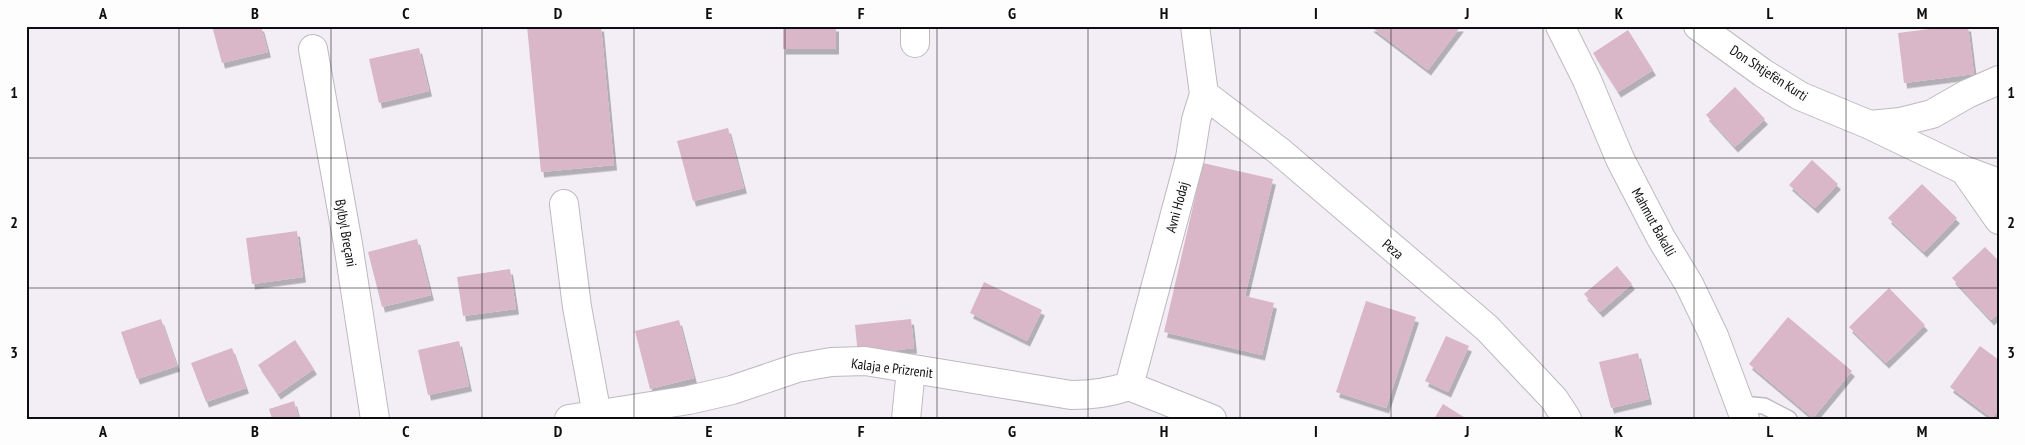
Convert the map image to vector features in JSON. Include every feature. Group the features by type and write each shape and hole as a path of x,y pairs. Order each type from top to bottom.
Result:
{"street":[{"name":"Avni Hodaj","path":"1129,386 1190,158 1196,120 1204,94 1195,26"},
{"name":"Mahmut Bakalli","path":"1560,26 1587,80 1624,167 1689,284 1714,336 1742,411"},
{"name":"Don Shtjefën Kurti","path":"1698,26 1762,73 1800,96 1870,125 1964,170 1999,183"},
{"name":"Bylbyl Breçani","path":"313,49 348,244 375,419"},
{"name":"Don Shtjefën Kurti","path":"1870,125 1900,122 1932,114 1966,94 1999,80"},
{"name":"Peza","path":"1204,94 1280,151 1487,328 1548,392 1568,419"},
{"path":"1964,170 1999,220"},
{"path":"564,204 577,307 596,415"},
{"name":"Kalaja e Prizrenit","path":"569,419 596,415 690,410 732,390 797,368 831,362 865,362 1071,396 1093,396 1129,386"},
{"path":"906,419 911,369"},
{"path":"1129,386 1212,419"}],"lane":[{"path":"1742,411 1764,406 1789,419"}],"building":[{"path":"212,26 261,26 268,52 222,63"},
{"path":"527,26 601,26 614,165 541,172"},
{"path":"783,26 836,26 836,49 783,49"},
{"path":"1370,26 1461,26 1428,70"},
{"path":"1968,26 1974,74 1904,83 1898,33"},
{"path":"1628,30 1653,70 1618,92 1593,53"},
{"path":"419,48 429,91 379,103 369,59"},
{"path":"1735,87 1765,119 1735,147 1706,115"},
{"path":"728,128 744,188 693,201 677,141"},
{"path":"1812,160 1838,184 1815,208 1789,185"},
{"path":"1203,163 1273,179 1245,296 1274,303 1262,355 1164,332"},
{"path":"1922,184 1957,218 1924,252 1888,218"},
{"path":"297,231 303,277 252,284 246,238"},
{"path":"417,239 431,295 382,307 368,252"},
{"path":"1985,247 1999,261 1999,313 1991,320 1952,278"},
{"path":"1617,266 1632,284 1600,312 1584,294"},
{"path":"510,269 516,309 463,316 457,277"},
{"path":"984,282 1042,310 1027,341 970,313"},
{"path":"1889,288 1925,325 1886,363 1849,327"},
{"path":"1366,301 1416,317 1386,408 1336,392"},
{"path":"1788,317 1852,371 1813,418 1749,364"},
{"path":"161,319 177,366 137,379 121,332"},
{"path":"911,319 914,348 858,355 855,325"},
{"path":"679,320 694,378 650,389 635,331"},
{"path":"1446,336 1469,346 1448,392 1425,381"},
{"path":"295,340 314,369 278,394 258,365"},
{"path":"459,341 469,386 428,395 418,350"},
{"path":"1980,346 1999,360 1999,409 1992,418 1950,387"},
{"path":"232,348 246,388 206,402 191,363"},
{"path":"1638,353 1649,399 1611,408 1599,362"},
{"path":"294,401 299,419 272,419 269,409"},
{"path":"1443,404 1467,419 1434,419"}]}
